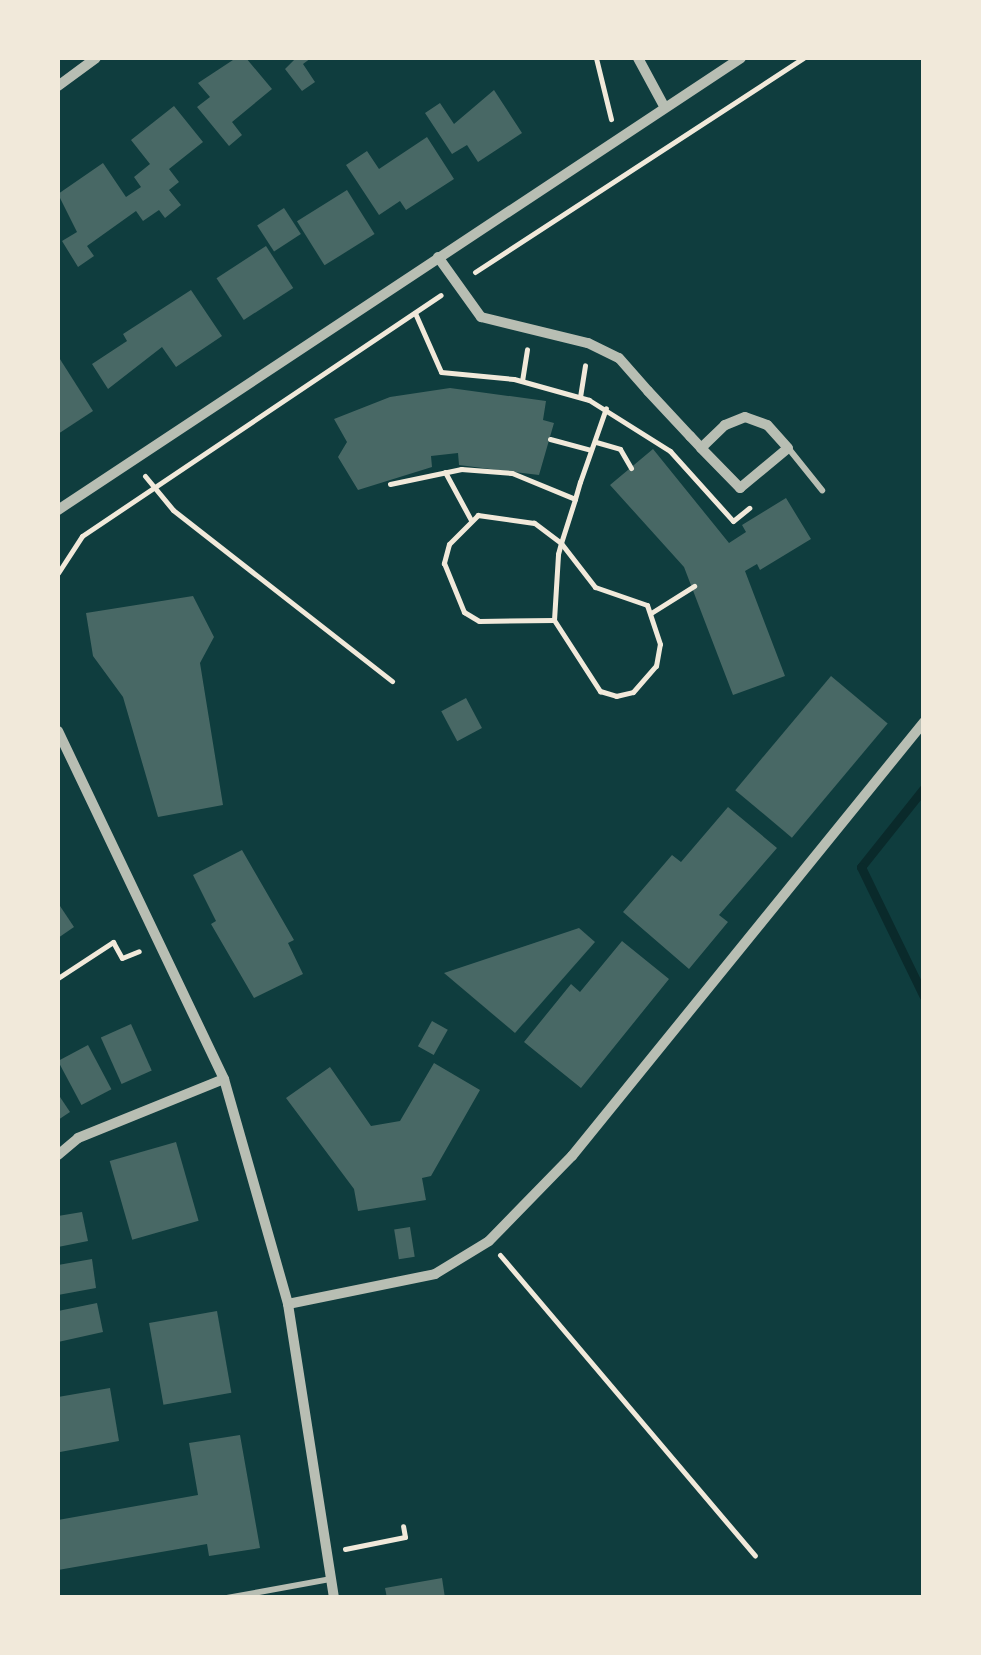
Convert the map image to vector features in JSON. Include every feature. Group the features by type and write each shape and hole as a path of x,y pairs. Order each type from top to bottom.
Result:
{"street":[{"path":"58,86 96,58"},
{"path":"638,58 664,106"},
{"path":"58,510 740,58"},
{"path":"438,257 481,318 588,343 619,358 701,448 740,488 788,448 767,425 745,417 724,425 701,448"},
{"path":"288,1304 436,1274 488,1241 572,1156 924,722"},
{"path":"58,731 224,1079 288,1304 334,1598"},
{"path":"58,1155 78,1138 224,1079"}],"lane":[{"path":"788,448 822,490"},
{"path":"227,1598 331,1579"}],"path":[{"path":"596,58 614,140 630,168"},
{"path":"58,573 82,536 630,168 804,58"},
{"path":"415,313 441,372 522,380 606,408 670,451 733,522 760,499"},
{"path":"522,380 530,329"},
{"path":"580,397 588,343"},
{"path":"554,620 480,621 464,612 444,564 449,544 471,520 534,522 562,543 596,587 627,596 651,613 660,644 656,666 633,692 616,696 590,680 554,620 562,543 606,408"},
{"path":"550,439 592,450"},
{"path":"594,442 620,449 631,468"},
{"path":"132,461 173,510 392,680"},
{"path":"390,484 445,472 512,473 575,499"},
{"path":"445,472 471,520"},
{"path":"651,613 694,586"},
{"path":"58,978 113,942 122,958 160,942"},
{"path":"488,1241 755,1556"},
{"path":"327,1552 405,1537 403,1526"}],"building":[{"path":"236,58 246,58 272,89 232,122 242,135 229,146 197,107 210,97 198,83"},
{"path":"296,58 311,58 303,64 315,82 302,91 285,69"},
{"path":"494,90 522,133 478,162 467,145 452,154 425,113 440,103 454,124"},
{"path":"174,106 203,142 169,169 179,182 169,190 181,205 165,218 159,210 143,221 136,211 87,246 94,256 78,267 62,241 77,232 58,194 103,163 126,197 141,187 134,177 150,164 131,140"},
{"path":"427,137 454,179 406,210 400,201 379,215 346,165 367,151 379,169"},
{"path":"347,190 375,234 325,265 297,221"},
{"path":"284,208 301,234 274,251 257,225"},
{"path":"266,246 293,288 244,320 217,278"},
{"path":"191,290 222,336 176,367 162,347 108,389 92,364 127,341 123,334"},
{"path":"58,356 93,411 58,434"},
{"path":"450,388 546,401 543,420 554,423 539,475 459,465 458,453 431,456 432,467 358,490 338,457 347,442 334,419 390,397"},
{"path":"653,449 729,543 746,532 742,525 786,498 811,539 760,570 757,564 745,571 785,676 733,695 684,567 610,485"},
{"path":"193,596 214,637 200,663 223,805 158,817 123,697 93,656 86,613"},
{"path":"831,676 888,724 792,838 735,790"},
{"path":"466,698 482,728 457,741 441,711"},
{"path":"728,807 777,848 719,915 728,922 689,969 623,912 672,855 681,862"},
{"path":"242,850 294,940 288,943 303,974 254,998 211,924 216,921 193,875"},
{"path":"58,903 74,927 58,938"},
{"path":"579,928 595,942 515,1033 444,973"},
{"path":"622,941 669,979 581,1088 524,1042 571,984 580,992"},
{"path":"432,1021 448,1030 434,1055 418,1046"},
{"path":"131,1024 152,1071 122,1084 101,1037"},
{"path":"88,1045 111,1089 81,1105 58,1061"},
{"path":"434,1063 480,1090 431,1176 422,1178 426,1200 358,1211 354,1189 286,1098 330,1067 371,1126 400,1121"},
{"path":"58,1094 70,1112 58,1120"},
{"path":"176,1142 199,1221 132,1240 110,1161"},
{"path":"82,1212 88,1241 58,1247 58,1216"},
{"path":"410,1227 415,1257 399,1259 394,1230"},
{"path":"92,1259 96,1288 58,1295 58,1265"},
{"path":"97,1303 103,1332 58,1342 58,1311"},
{"path":"217,1311 231,1393 163,1405 149,1323"},
{"path":"110,1388 119,1441 60,1452 58,1397"},
{"path":"240,1435 260,1548 209,1556 207,1544 58,1570 58,1520 198,1495 189,1443"},
{"path":"442,1578 445,1598 387,1598 385,1588"}],"waterway":[{"path":"924,788 861,867 924,997"}]}
